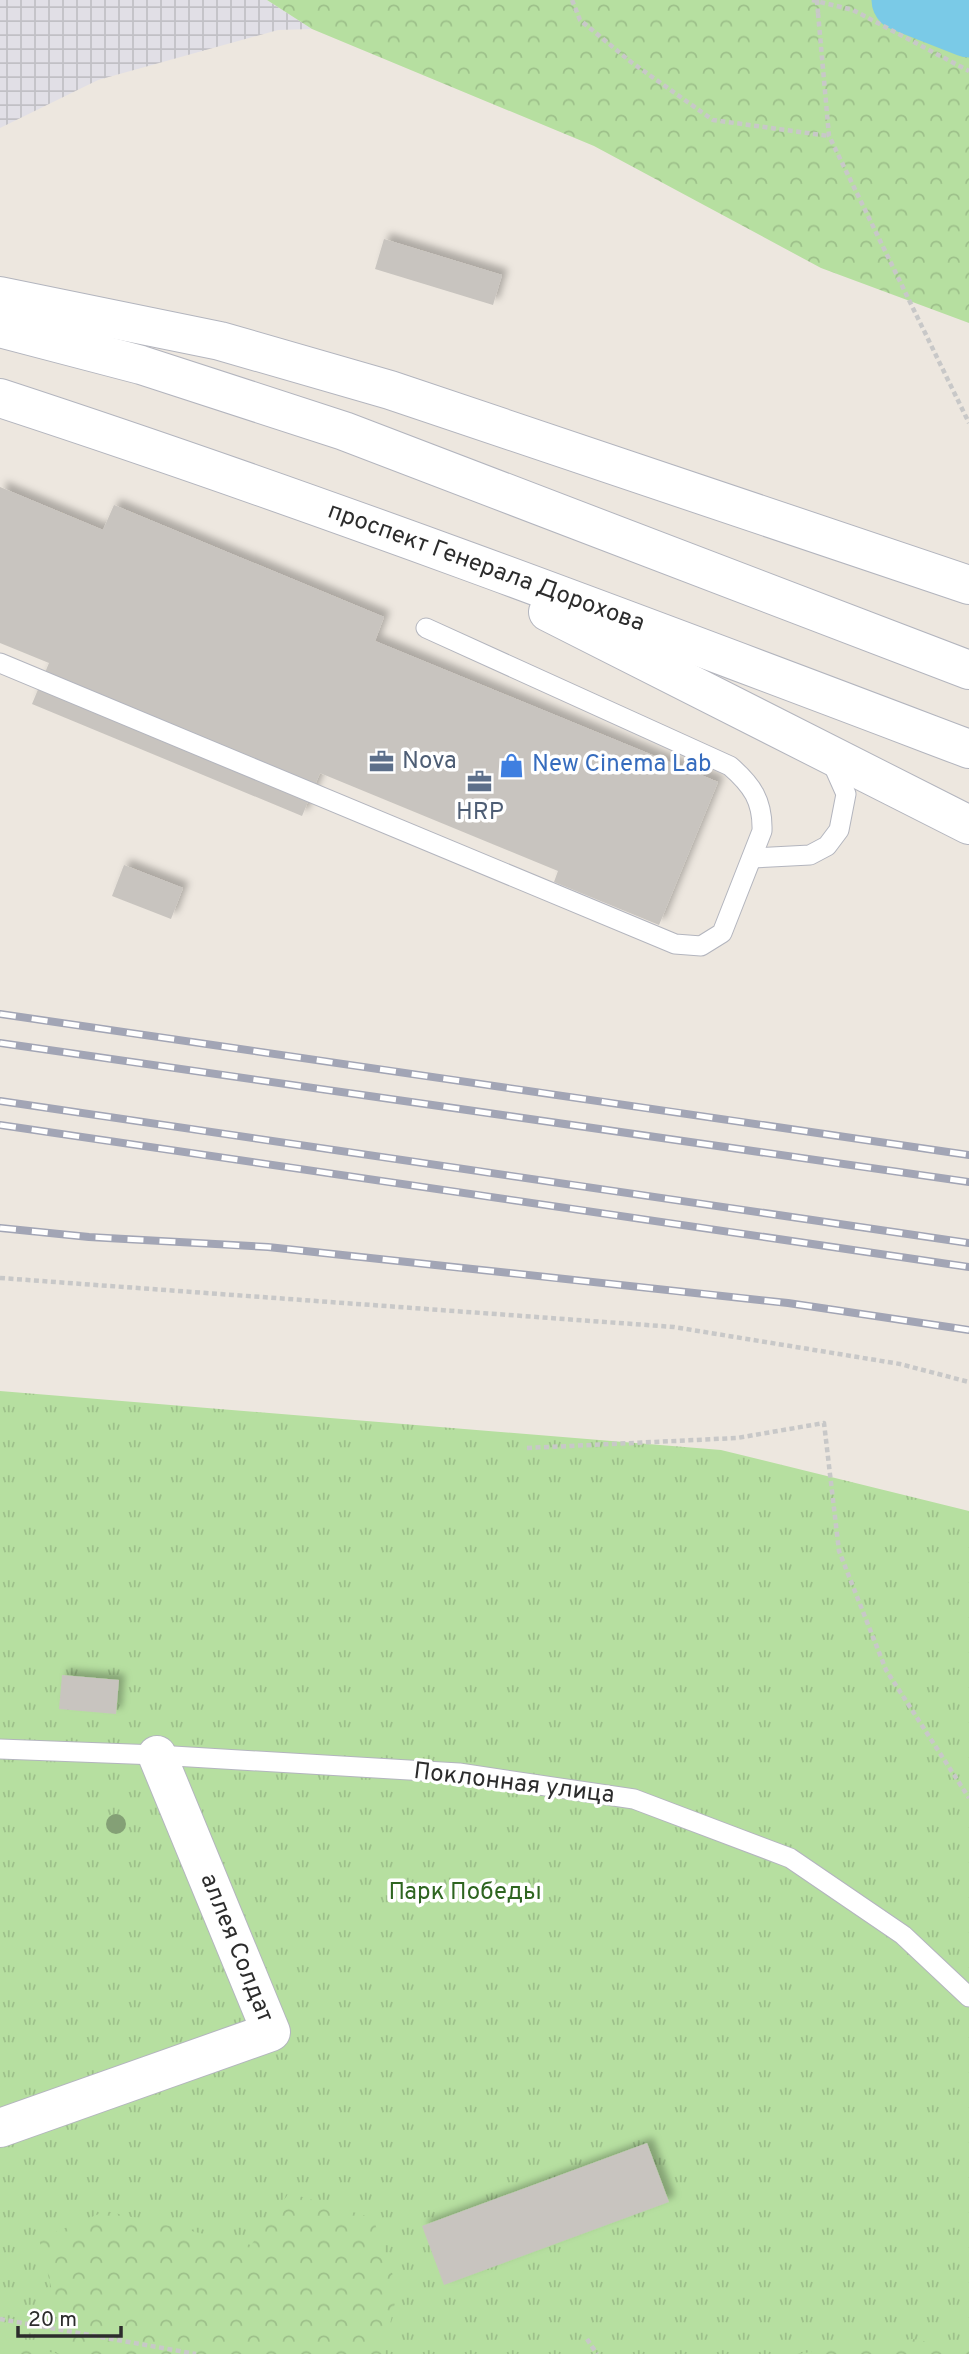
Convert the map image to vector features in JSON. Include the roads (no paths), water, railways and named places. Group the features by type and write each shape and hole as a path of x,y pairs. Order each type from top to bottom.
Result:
{"main road":[{"path":"0,296 220,341 390,390 969,585"},
{"path":"0,328 141,365 344,431 969,670"},
{"name":"проспект Генерала Дорохова","path":"0,398 187,459 550,590 969,749"},
{"path":"383,531 827,751 969,825"},
{"name":"аллея Солдат","path":"0,2128 271,2032 157,1755"}],"lane":[{"path":"0,663 675,944 701,946 722,933 762,831 763,814 757,795 730,766 426,628"},
{"path":"752,858 810,855 827,846 839,830 846,794 827,751"},
{"name":"Поклонная улица","path":"0,1749 157,1755 459,1773 634,1799 790,1858 902,1935 969,1997"}],"waterway":[{"path":"903,0 969,26"}],"railway":[{"path":"0,1014 969,1155"},
{"path":"0,1043 969,1182"},
{"path":"0,1101 969,1243"},
{"path":"0,1125 969,1267"},
{"path":"0,1228 89,1237 268,1247 788,1303 969,1330"}],"place":[{"name":"Nova","path":"382,762"},
{"name":"New Cinema Lab","path":"512,765"},
{"name":"HRP","path":"480,782"}],"park label":[{"name":"Парк Победы","path":"465,1893"}]}
